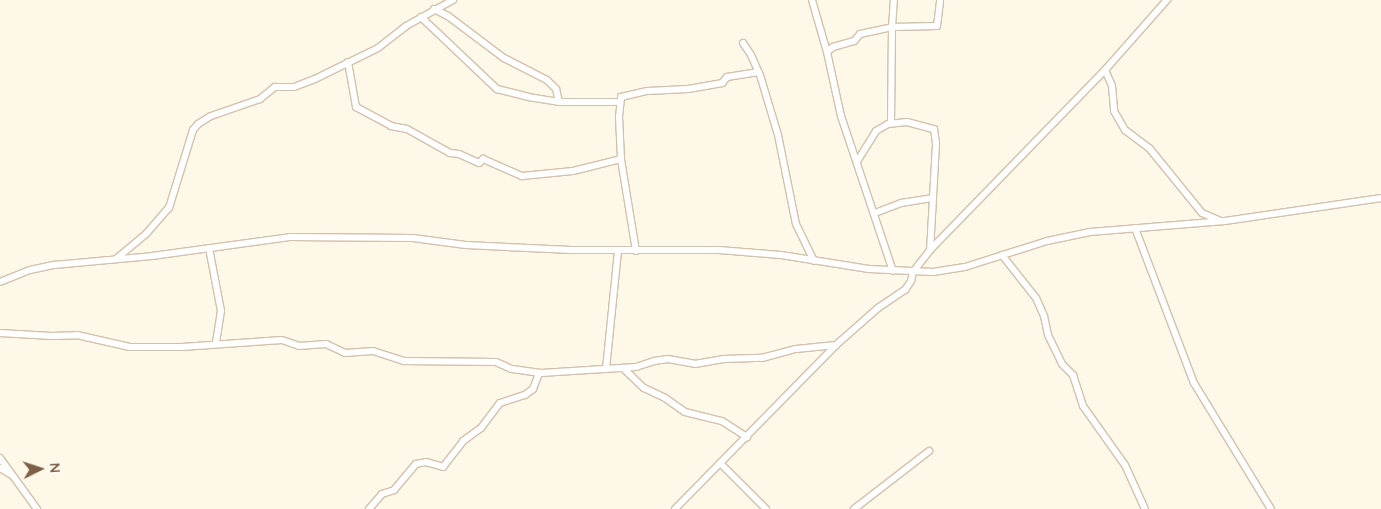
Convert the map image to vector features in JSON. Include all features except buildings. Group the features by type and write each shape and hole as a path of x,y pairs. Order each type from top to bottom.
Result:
{"street":[{"path":"115,260 146,234 169,208 195,126 211,116 260,99 275,87 294,87 308,82 384,45 406,26 453,0"},
{"path":"812,0 827,52 841,116 858,160 893,272"},
{"path":"891,123 894,0"},
{"path":"675,509 836,345 878,308 905,290 911,281 913,272 930,250 1105,70 1167,0"},
{"path":"827,52 832,46 854,41 860,34 892,27 937,26 940,1"},
{"path":"434,9 448,16 504,58 547,80 556,89 559,102"},
{"path":"421,17 497,89 528,98 559,102 620,102"},
{"path":"743,42 759,72 778,134 796,224 814,261"},
{"path":"348,62 356,107 391,126 408,129 450,152 478,163 484,159 522,176 599,167 621,159"},
{"path":"1105,70 1112,86 1114,110 1125,130 1150,149 1202,213 1222,221"},
{"path":"636,251 621,159 621,97 722,83 727,77 759,72"},
{"path":"858,160 876,131 891,123 916,123 935,130 930,250"},
{"path":"875,213 901,202 932,198"},
{"path":"0,282 30,270 54,265 115,260 305,237 413,238 466,246 618,251 719,250 781,255 893,272 913,272 955,269 1062,238 1135,228 1222,221 1381,198"},
{"path":"1135,228 1139,241 1155,274 1184,360 1194,383 1271,509"},
{"path":"210,248 221,311 216,344"},
{"path":"606,369 618,251"},
{"path":"1002,255 1036,298 1044,316 1048,335 1062,364 1073,375 1083,406 1117,453 1145,509"},
{"path":"0,333 52,336 77,335 93,340 104,340 125,347 182,347 282,340 298,346 325,344 345,353 373,351 404,361 496,362 512,369 539,373 623,368 668,360 695,364 724,359 762,358 796,349 836,345"},
{"path":"623,368 644,388 665,398 685,412 722,421 747,437"},
{"path":"369,509 382,494 394,490 416,464 426,462 444,467 463,441 481,428 500,403 525,396 533,389 539,373"},
{"path":"854,509 929,451"},
{"path":"0,458 37,509"},
{"path":"720,463 766,509"},
{"path":"0,468 13,476"}]}
